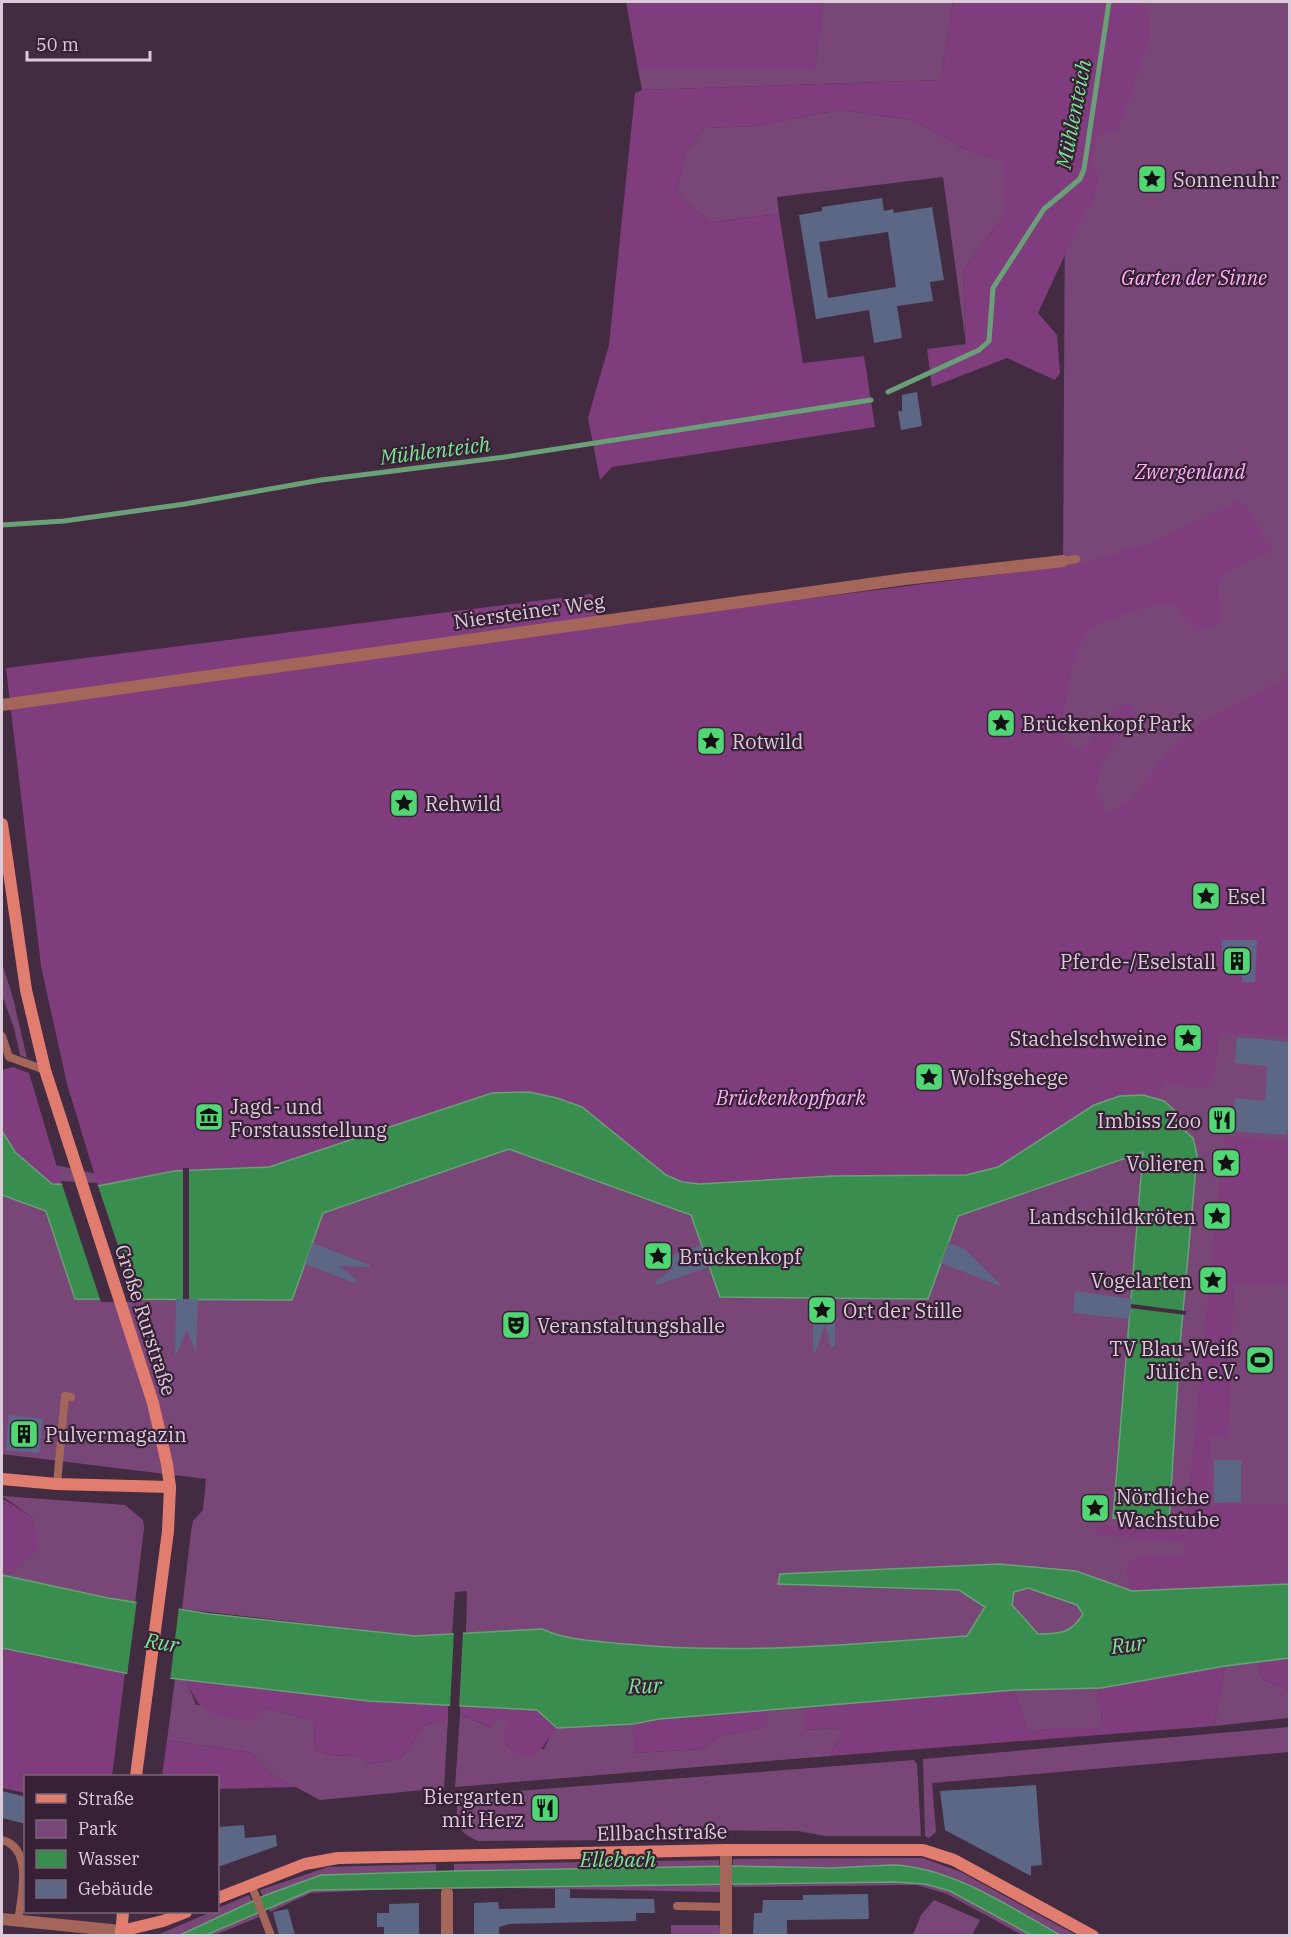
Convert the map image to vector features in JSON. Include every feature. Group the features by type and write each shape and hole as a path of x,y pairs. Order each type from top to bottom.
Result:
{"main road":[{"name":"Große Rurstraße","path":"2,824 26,990 45,1070 71,1158 153,1403 162,1437 170,1487 170,1508 136,1775"},
{"path":"2,1479 57,1484 170,1487"},
{"name":"Ellbachstraße","path":"219,1898 305,1864 338,1858 726,1856 923,1850 954,1860 1093,1935"},
{"path":"123,1913 121,1933 163,1921 181,1913"}],"street":[{"name":"Niersteiner Weg","path":"2,705 835,588 1063,561"},
{"path":"726,1856 726,1935"},
{"path":"447,1893 447,1935"},
{"path":"2,1919 121,1933"}],"lane":[{"path":"1063,561 1076,559"},
{"path":"2,1036 9,1057 45,1070"},
{"path":"57,1484 65,1396 71,1397"},
{"path":"2,1840 8,1841 17,1853 24,1870 18,1921"},
{"path":"251,1884 271,1935"},
{"path":"677,1906 726,1907"}],"green space":[{"path":"626,2 823,2 815,69 638,69"},
{"path":"823,2 953,2 941,80 642,90 638,69 815,69"},
{"path":"953,2 1139,2 1149,11 1150,36 1119,128 1097,136 1092,161 1099,177 1093,202 1083,216 1038,313 1057,335 1060,373 1055,380 1007,358 932,387 927,349 966,344 963,271 1005,214 1004,162 969,151 913,120 839,110 756,126 704,128 685,153 676,194 710,222 779,214 803,363 864,356 875,427 612,467 600,480 588,418 609,345 635,93 642,90 941,80"},
{"name":"Brückenkopfpark","path":"1095,2 1289,2 1289,1558 1127,1573 1132,1591 1076,1571 1043,1568 779,1579 878,1588 960,1590 985,1607 967,1636 745,1651 649,1646 560,1637 542,1629 466,1633 467,1591 455,1592 452,1634 415,1636 182,1609 191,1531 193,1521 203,1510 206,1479 2,1454 2,1154 112,1177 1063,584 1065,191"},
{"path":"839,110 913,120 969,151 1005,162 1005,214 963,271 966,344 943,177 777,197 779,214 710,222 676,194 685,153 704,128 756,126"},
{"path":"1237,502 1245,504 1272,551 1225,572 1218,587 1220,623 1197,632 1171,601 1095,626 1087,633 1074,660 1061,736 1080,751 1114,711 1129,702 1136,716 1104,758 1095,792 1108,814 1135,796 1174,743 1211,717 1289,677 1289,1036 1219,1033 1214,1074 1211,1082 1205,1087 1196,1089 1164,1080 1156,1099 1134,1096 1113,1099 1073,1118 998,1167 982,1172 942,1177 854,1176 700,1184 682,1182 666,1175 582,1107 492,1093 269,1167 174,1171 98,1186 67,1084 41,966 6,668 592,594 602,625 1081,564 1156,541"},
{"path":"2,963 27,1058 20,1055 14,1028 2,995"},
{"path":"13,1067 29,1073 62,1184 43,1178 26,1165 2,1131 2,1070"},
{"path":"1224,1136 1289,1140 1289,1283 1234,1284 1229,1437 1209,1437 1212,1504 1289,1504 1289,1584 1132,1591 1127,1573 1130,1562 1143,1555 1183,1556 1184,1543 1097,1535 1096,1524 1185,1531"},
{"path":"2,1496 125,1505 143,1520 144,1528 135,1603 7,1576 38,1549 32,1517"},
{"path":"2,1498 32,1517 39,1549 7,1576 2,1575"},
{"path":"1028,1588 1077,1605 1083,1614 1074,1626 1064,1632 1038,1634 1012,1605 1014,1591"},
{"path":"2,1648 125,1673 112,1775 24,1775 24,1793 2,1788"},
{"path":"1289,1658 1289,1690 1264,1680 1258,1669 1262,1661"},
{"path":"1262,1661 1258,1669 1264,1680 1289,1690 1289,1718 1214,1726 1225,1666"},
{"path":"1225,1666 1214,1726 830,1756 835,1744 843,1740 843,1733 836,1728 805,1730 805,1707 1014,1690 1029,1733 1054,1728 1102,1728 1101,1705 1096,1700 1101,1688"},
{"path":"175,1679 186,1680 196,1705 266,1708 315,1721 314,1748 332,1756 355,1755 372,1764 402,1757 425,1725 448,1719 444,1788 320,1800 271,1774 252,1753 167,1740"},
{"path":"186,1680 369,1701 448,1705 448,1719 425,1725 402,1757 372,1764 355,1755 332,1756 314,1748 315,1721 266,1708 252,1721 210,1713 198,1702"},
{"path":"1101,1688 1096,1700 1101,1704 1102,1728 1054,1728 1029,1733 1014,1690"},
{"path":"460,1706 537,1710 557,1728 541,1749 528,1758 509,1749 506,1744 504,1739 506,1726 510,1718 493,1720 492,1728 460,1714"},
{"path":"805,1707 805,1730 837,1728 843,1733 843,1740 835,1744 830,1756 455,1787 460,1714 491,1728 493,1719 510,1718 505,1734 506,1746 544,1749 551,1734 557,1728 633,1724 635,1753 702,1749 722,1735 767,1727 766,1710"},
{"path":"766,1710 768,1727 722,1735 702,1749 634,1753 633,1724 659,1719"},
{"path":"1289,1727 1289,1752 932,1783 936,1832 929,1838 925,1836 923,1759"},
{"path":"167,1740 252,1753 271,1774 296,1787 219,1789 219,1775 162,1775"},
{"path":"914,1760 917,1764 921,1836 825,1836 798,1831 670,1830 634,1840 478,1841 461,1829 457,1819 457,1798 465,1795"},
{"path":"923,1858 961,1872 1076,1935 1022,1935 947,1894 917,1885 733,1887 733,1859"},
{"path":"719,1860 720,1892 454,1887 454,1864"},
{"path":"436,1864 436,1887 311,1893 270,1912 260,1890 328,1867"},
{"path":"249,1895 259,1917 215,1935 155,1936 209,1913 219,1913 219,1908"},
{"path":"934,1900 980,1920 972,1935 913,1935 921,1915"},
{"path":"671,1925 719,1925 722,1935 671,1935"}],"water":[{"path":"529,1092 557,1098 582,1107 666,1175 682,1182 700,1184 833,1176 966,1175 998,1167 1094,1105 1120,1096 1143,1095 1164,1101 1174,1110 1178,1125 1193,1138 1197,1155 1180,1345 1169,1521 1113,1518 1143,1152 958,1216 928,1299 720,1297 691,1215 509,1149 323,1213 292,1300 75,1299 46,1211 2,1195 2,1131 15,1152 52,1184 98,1186 174,1171 269,1167 492,1093"},
{"name":"Rur","path":"1000,1564 1076,1571 1132,1591 1289,1584 1289,1658 1225,1666 1101,1688 1014,1690 659,1719 633,1724 557,1728 537,1710 369,1701 125,1673 2,1648 2,1575 108,1598 210,1614 415,1636 542,1629 583,1640 711,1649 796,1647 967,1636 985,1607 959,1590 778,1584 780,1574","holes":["1028,1588 1077,1605 1083,1614 1074,1626 1064,1632 1038,1634 1012,1605 1014,1592"]},
{"path":"893,1865 915,1867 937,1873 980,1890 1060,1935 1031,1935 950,1891 925,1884 893,1882 312,1890 206,1935 178,1936 266,1895 321,1875 733,1866 831,1868"}],"pier":[{"path":"183,1168 189,1168 189,1299 183,1299"},
{"path":"61,1181 97,1183 137,1302 101,1302"},
{"path":"1131,1304 1186,1311 1186,1315 1130,1308"},
{"path":"137,1600 179,1606 170,1681 127,1676"},
{"path":"454,1631 463,1631 459,1709 450,1708"}],"building":[{"path":"882,198 884,211 893,209 894,213 932,207 944,280 930,282 933,301 897,306 902,338 874,343 869,310 816,319 799,215 822,211 822,207","holes":["888,232 896,287 828,298 819,242"]},
{"path":"917,392 922,426 901,430 898,411 902,411 902,395"},
{"name":"Pferde-/Eselstall","path":"1222,940 1257,940 1255,982 1242,982 1242,962 1222,962"},
{"path":"1237,1037 1290,1042 1290,1123 1286,1135 1233,1131 1233,1136 1223,1133 1218,1127 1222,1114 1234,1110 1235,1098 1265,1101 1267,1066 1235,1063"},
{"path":"312,1243 370,1265 370,1267 339,1266 357,1280 355,1283 305,1264"},
{"path":"948,1243 963,1248 1003,1287 941,1263"},
{"path":"701,1245 709,1267 656,1285 655,1282 674,1268 642,1267"},
{"path":"1075,1291 1132,1299 1129,1319 1073,1313"},
{"path":"813,1298 835,1298 835,1346 831,1347 825,1324 816,1352 813,1351"},
{"path":"176,1299 198,1299 196,1353 187,1330 175,1357"},
{"name":"Pulvermagazin","path":"9,1415 43,1419 39,1453 6,1450"},
{"path":"1214,1460 1241,1460 1241,1502 1214,1503"},
{"path":"1036,1785 1042,1865 1031,1866 1031,1876 945,1830 940,1791"},
{"path":"2,1791 24,1796 24,1824 2,1818"},
{"path":"244,1825 245,1838 276,1835 277,1846 219,1867 219,1827"},
{"path":"555,1889 570,1889 570,1898 654,1899 655,1913 636,1913 636,1921 509,1924 499,1927 499,1935 474,1935 474,1903 498,1902 499,1909 555,1908"},
{"path":"868,1894 869,1919 787,1920 787,1935 753,1935 754,1913 762,1913 763,1900 803,1900 803,1895"},
{"path":"419,1903 419,1935 384,1935 384,1927 377,1927 377,1913 389,1913 389,1904"},
{"path":"288,1909 295,1935 279,1935 273,1912"}],"waterway":[{"name":"Mühlenteich","path":"888,392 979,350 989,341 993,288 1044,209 1080,179 1084,169 1109,2"},
{"name":"Mühlenteich","path":"2,525 64,521 185,504 321,480 505,457 871,400"}],"place":[{"name":"Sonnenuhr","path":"1152,179"},
{"name":"Brückenkopf Park","path":"1001,723"},
{"name":"Rotwild","path":"711,741"},
{"name":"Rehwild","path":"404,803"},
{"name":"Esel","path":"1206,896"},
{"name":"Pferde-/Eselstall","path":"1237,961"},
{"name":"Stachelschweine","path":"1188,1038"},
{"name":"Wolfsgehege","path":"929,1077"},
{"name":"Jagd- und Forstausstellung","path":"209,1117"},
{"name":"Imbiss Zoo","path":"1222,1120"},
{"name":"Volieren","path":"1226,1163"},
{"name":"Landschildkröten","path":"1217,1216"},
{"name":"Brückenkopf","path":"658,1256"},
{"name":"Vogelarten","path":"1213,1280"},
{"name":"Ort der Stille","path":"822,1310"},
{"name":"Veranstaltungshalle","path":"516,1325"},
{"name":"TV Blau-Weiß Jülich e.V.","path":"1260,1360"},
{"name":"Pulvermagazin","path":"24,1434"},
{"name":"Nördliche Wachstube","path":"1095,1508"},
{"name":"Biergarten mit Herz","path":"545,1808"}],"park label":[{"name":"Garten der Sinne","path":"1194,277"},
{"name":"Zwergenland","path":"1190,471"}],"water label":[{"name":"Ellebach","path":"618,1859"}]}
